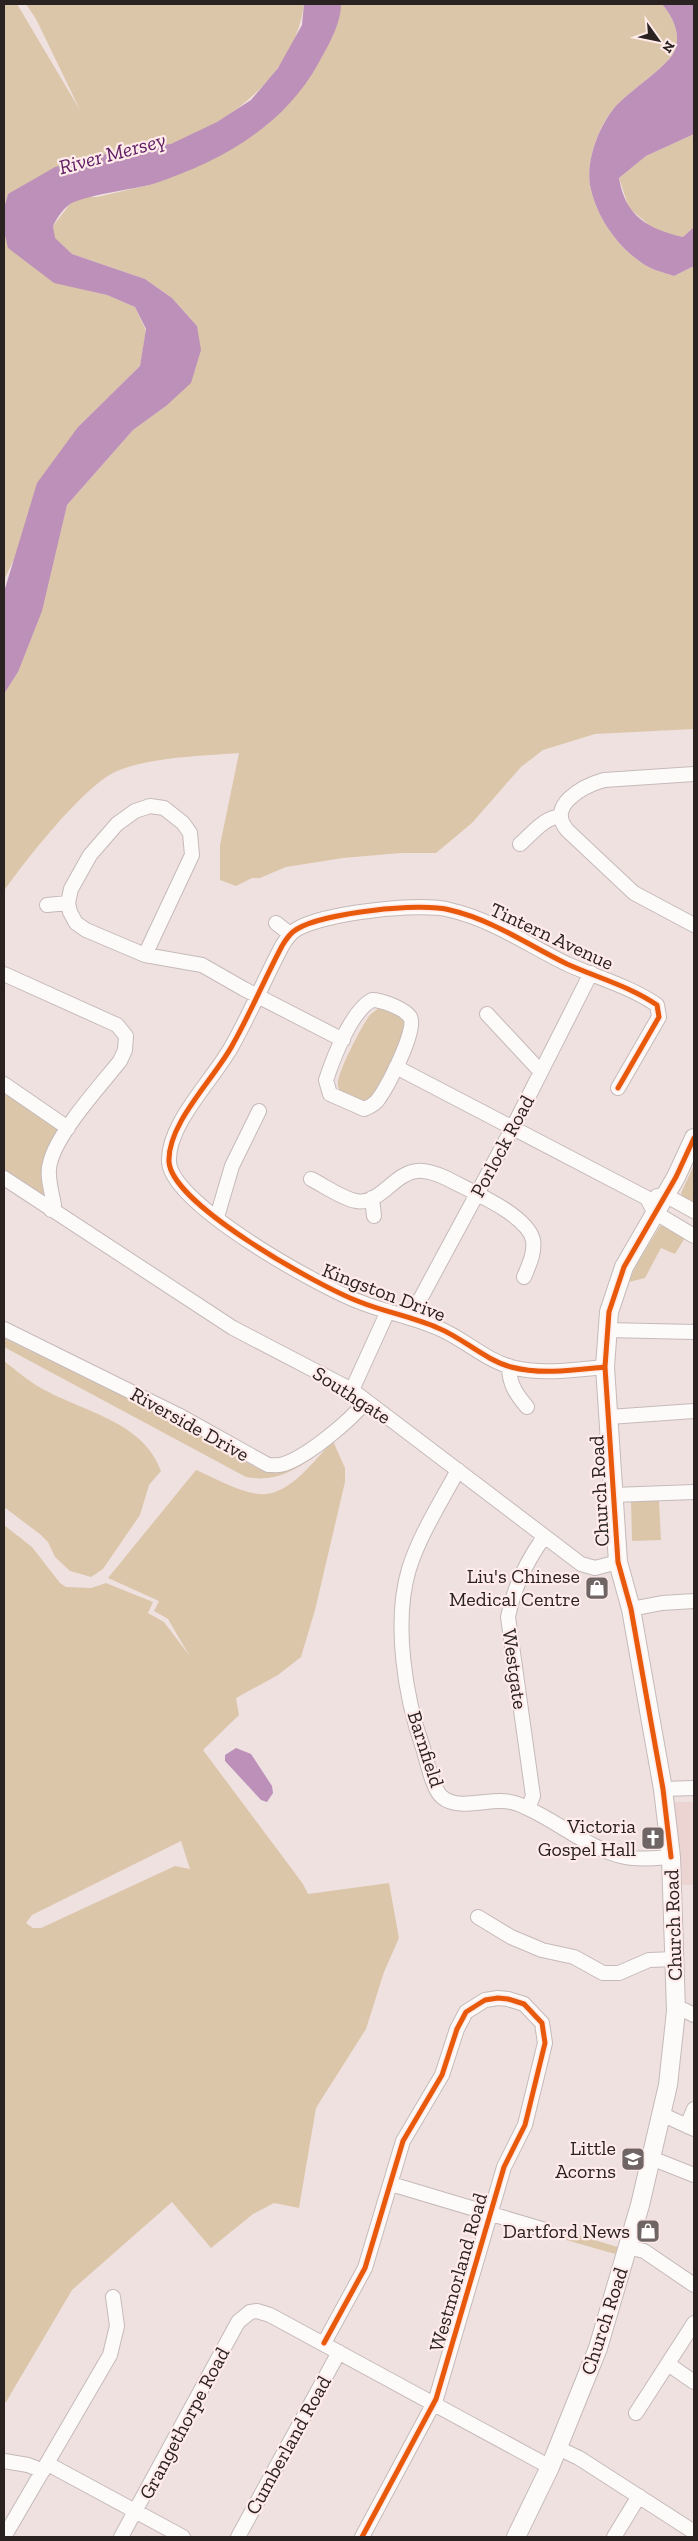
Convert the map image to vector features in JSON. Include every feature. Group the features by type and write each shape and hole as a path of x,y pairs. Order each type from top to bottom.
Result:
{"main road":[{"name":"Church Road","path":"516,2537 550,2467 598,2348 628,2247 668,2085 676,2011 671,1857 663,1789 631,1610 618,1562 605,1367 607,1330 612,1304 624,1267 650,1205 664,1195 694,1138"}],"street":[{"path":"693,922 651,903 619,880 562,824 560,817 566,802 593,783 604,780 694,774"},
{"path":"145,955 192,855 190,833 175,814 164,808 150,806 135,811 117,824 90,855 78,873 71,889 68,903 76,923 86,930 145,955 202,965 343,1040"},
{"path":"520,844 545,822 554,817 560,817"},
{"path":"47,905 68,903"},
{"name":"Tintern Avenue","path":"290,934 311,923 412,906 449,909 494,924 531,946 617,983 648,999 658,1008 659,1017 618,1088"},
{"path":"256,995 290,934 276,923"},
{"name":"Porlock Road","path":"410,1318 512,1128 591,973"},
{"path":"4,974 117,1025 126,1036 125,1050 120,1060 68,1128 49,1163 49,1177 54,1205 51,1210"},
{"name":"Kingston Drive","path":"256,995 232,1046 192,1105 172,1145 169,1160 171,1170 178,1182 250,1243 312,1280 360,1302 441,1329 509,1366 553,1371 605,1367"},
{"path":"372,1000 378,1000 411,1017 412,1023 408,1040 396,1067 377,1101 364,1109 330,1094 326,1080 343,1040 359,1010 372,1000"},
{"path":"486,1014 541,1072"},
{"path":"396,1067 512,1128 650,1205 694,1236"},
{"path":"4,1084 68,1128"},
{"path":"217,1216 232,1166 259,1111"},
{"path":"311,1179 356,1201 372,1198 404,1174 416,1171 435,1173 514,1216 525,1226 533,1240 533,1255 524,1277"},
{"name":"Southgate","path":"4,1178 234,1328 352,1390 544,1537 586,1566 595,1568 618,1562"},
{"path":"664,1195 694,1211"},
{"path":"372,1198 374,1216"},
{"path":"352,1390 388,1311"},
{"name":"Riverside Drive","path":"4,1329 182,1416 268,1465 282,1465 297,1458 341,1427 366,1401"},
{"path":"607,1330 694,1332"},
{"path":"509,1366 509,1378 514,1393 527,1407"},
{"path":"609,1417 694,1411"},
{"name":"Barnfield","path":"458,1470 421,1540 410,1569 403,1598 401,1626 417,1733 437,1792 442,1798 458,1803 511,1802 528,1808 603,1850 638,1859 671,1857"},
{"path":"613,1495 694,1492"},
{"name":"Westgate","path":"528,1808 533,1796 508,1617 512,1596 522,1572 544,1537"},
{"path":"631,1610 662,1603 694,1601"},
{"path":"663,1789 694,1788"},
{"path":"477,1916 511,1937 542,1950 574,1957 603,1973 619,1973 649,1960 674,1959"},
{"name":"Westmorland Road","path":"362,2537 434,2404 504,2167 525,2125 544,2054 545,2033 542,2023 529,2008 517,2001 498,1998 485,2000 466,2012 457,2029 442,2075 403,2141 390,2184"},
{"path":"676,2011 684,2010 694,2015"},
{"path":"661,2114 691,2128 694,2109"},
{"path":"651,2158 694,2175"},
{"path":"545,2230 390,2184 365,2268 324,2343 550,2467"},
{"path":"628,2247 648,2253 694,2285"},
{"path":"4,2537 46,2468 110,2355 122,2325 112,2297"},
{"name":"Grangethorpe Road","path":"121,2537 238,2322 250,2312 257,2311 270,2315 324,2343"},
{"path":"636,2413 694,2323"},
{"name":"Cumberland Road","path":"238,2537 339,2352"},
{"path":"668,2364 694,2382"},
{"path":"558,2448 579,2458 694,2532"},
{"path":"4,2461 46,2468 136,2511 183,2537"},
{"path":"614,2537 639,2496"}],"shaded area":[{"path":"4,4 17,4 80,110 36,19 26,4 304,4 299,28 289,51 275,72 258,91 238,108 195,134 172,144 131,152 8,194 4,208"},
{"path":"341,4 662,4 673,20 677,39 671,58 621,101 609,114 595,143 589,175 593,197 603,220 617,241 635,258 645,265 674,276 694,266 694,729 595,734 543,750 521,767 472,823 436,853 401,853 343,858 286,867 260,878 252,878 236,886 220,880 220,845 239,753 176,758 143,763 115,772 87,792 55,826 4,891 4,694 18,672 67,505 133,430 166,406 197,326 172,298 145,279 72,254 54,238 53,226 70,204 83,197 97,197 153,184 202,164 331,39"},
{"path":"694,134 694,227 683,237 656,231 629,208 619,178 646,156"},
{"path":"4,231 9,248 54,282 107,295 135,307 146,331 140,366 78,427 4,580"},
{"path":"382,1007 410,1021 375,1099 363,1103 342,1092 339,1089 338,1081 350,1051 366,1021 372,1013"},
{"path":"4,1092 58,1130 45,1197 4,1171"},
{"path":"694,1165 694,1202 691,1203 682,1198 681,1193"},
{"path":"660,1226 666,1226 686,1236 675,1254 661,1248 645,1278 629,1282 635,1267"},
{"path":"4,1338 178,1423 257,1468 282,1471 312,1453 313,1458 281,1475 265,1478 246,1477 4,1347"},
{"path":"4,1361 41,1388 126,1429 141,1440 152,1454 161,1471 149,1485 140,1515 103,1569 91,1577 70,1571 55,1557 48,1542 41,1535 4,1507"},
{"path":"333,1441 345,1468 345,1482 315,1610 301,1657 278,1675 236,1698 239,1715 203,1750 303,1884 308,1894 389,1883 399,1938 384,1972 366,2029 316,2108 299,2208 274,2203 253,2214 211,2248 172,2202 72,2290 6,2402 4,2402 4,1525 32,1547 60,1583 66,1587 91,1588 106,1583 153,1602 148,1613 164,1622 189,1655 168,1619 154,1611 159,1601 108,1578 196,1470 243,1491 259,1494 270,1493 281,1490 291,1484","holes":["181,1841 190,1869 175,1866 41,1928 33,1928 26,1923 32,1915"]},
{"path":"631,1500 659,1500 661,1540 632,1541"},
{"path":"671,1802 694,1802 694,1885 679,1885"},
{"path":"557,2229 618,2247 615,2254 549,2235 550,2233 555,2235"}],"water":[{"name":"River Mersey","path":"304,4 341,4 339,19 326,50 304,86 268,124 225,153 178,175 153,184 75,202 64,209 53,226 55,238 72,254 145,279 172,298 197,326 201,350 191,383 166,406 133,430 67,505 42,611 18,672 4,694 4,592 37,483 78,427 140,366 146,329 135,307 107,295 54,283 8,248 4,231 4,208 8,194 55,167 114,152 171,144 217,122 251,100 278,68 302,25"},
{"path":"662,4 694,4 694,134 646,156 619,178 627,202 640,219 649,225 683,237 694,227 694,266 674,276 645,265 617,241 597,209 589,175 595,144 609,115 621,101 671,58 674,52 677,33 673,20"},
{"path":"236,1748 251,1754 272,1786 273,1793 267,1802 261,1800 225,1761 225,1755"}],"cycle path":[{"path":"605,1367 546,1371 511,1367 501,1364 438,1328 370,1306 340,1293 283,1262 220,1221 194,1200 176,1180 169,1162 170,1147 184,1116 233,1044 282,946 290,934 310,923 372,910 417,907 436,908 466,914 496,926 567,964 646,998 657,1005 659,1017 618,1088"},
{"path":"671,1857 663,1789 631,1609 618,1562 605,1367 609,1312 624,1267 676,1177 694,1138"},
{"path":"324,2343 365,2268 403,2141 442,2075 457,2029 466,2012 485,2000 498,1998 524,2004 542,2023 545,2043 525,2125 504,2167 436,2399 362,2537"}],"place":[{"name":"Liu's Chinese Medical Centre","path":"597,1588"},
{"name":"Victoria Gospel Hall","path":"653,1838"},
{"name":"Little Acorns","path":"633,2159"},
{"name":"Dartford News","path":"648,2231"}]}
